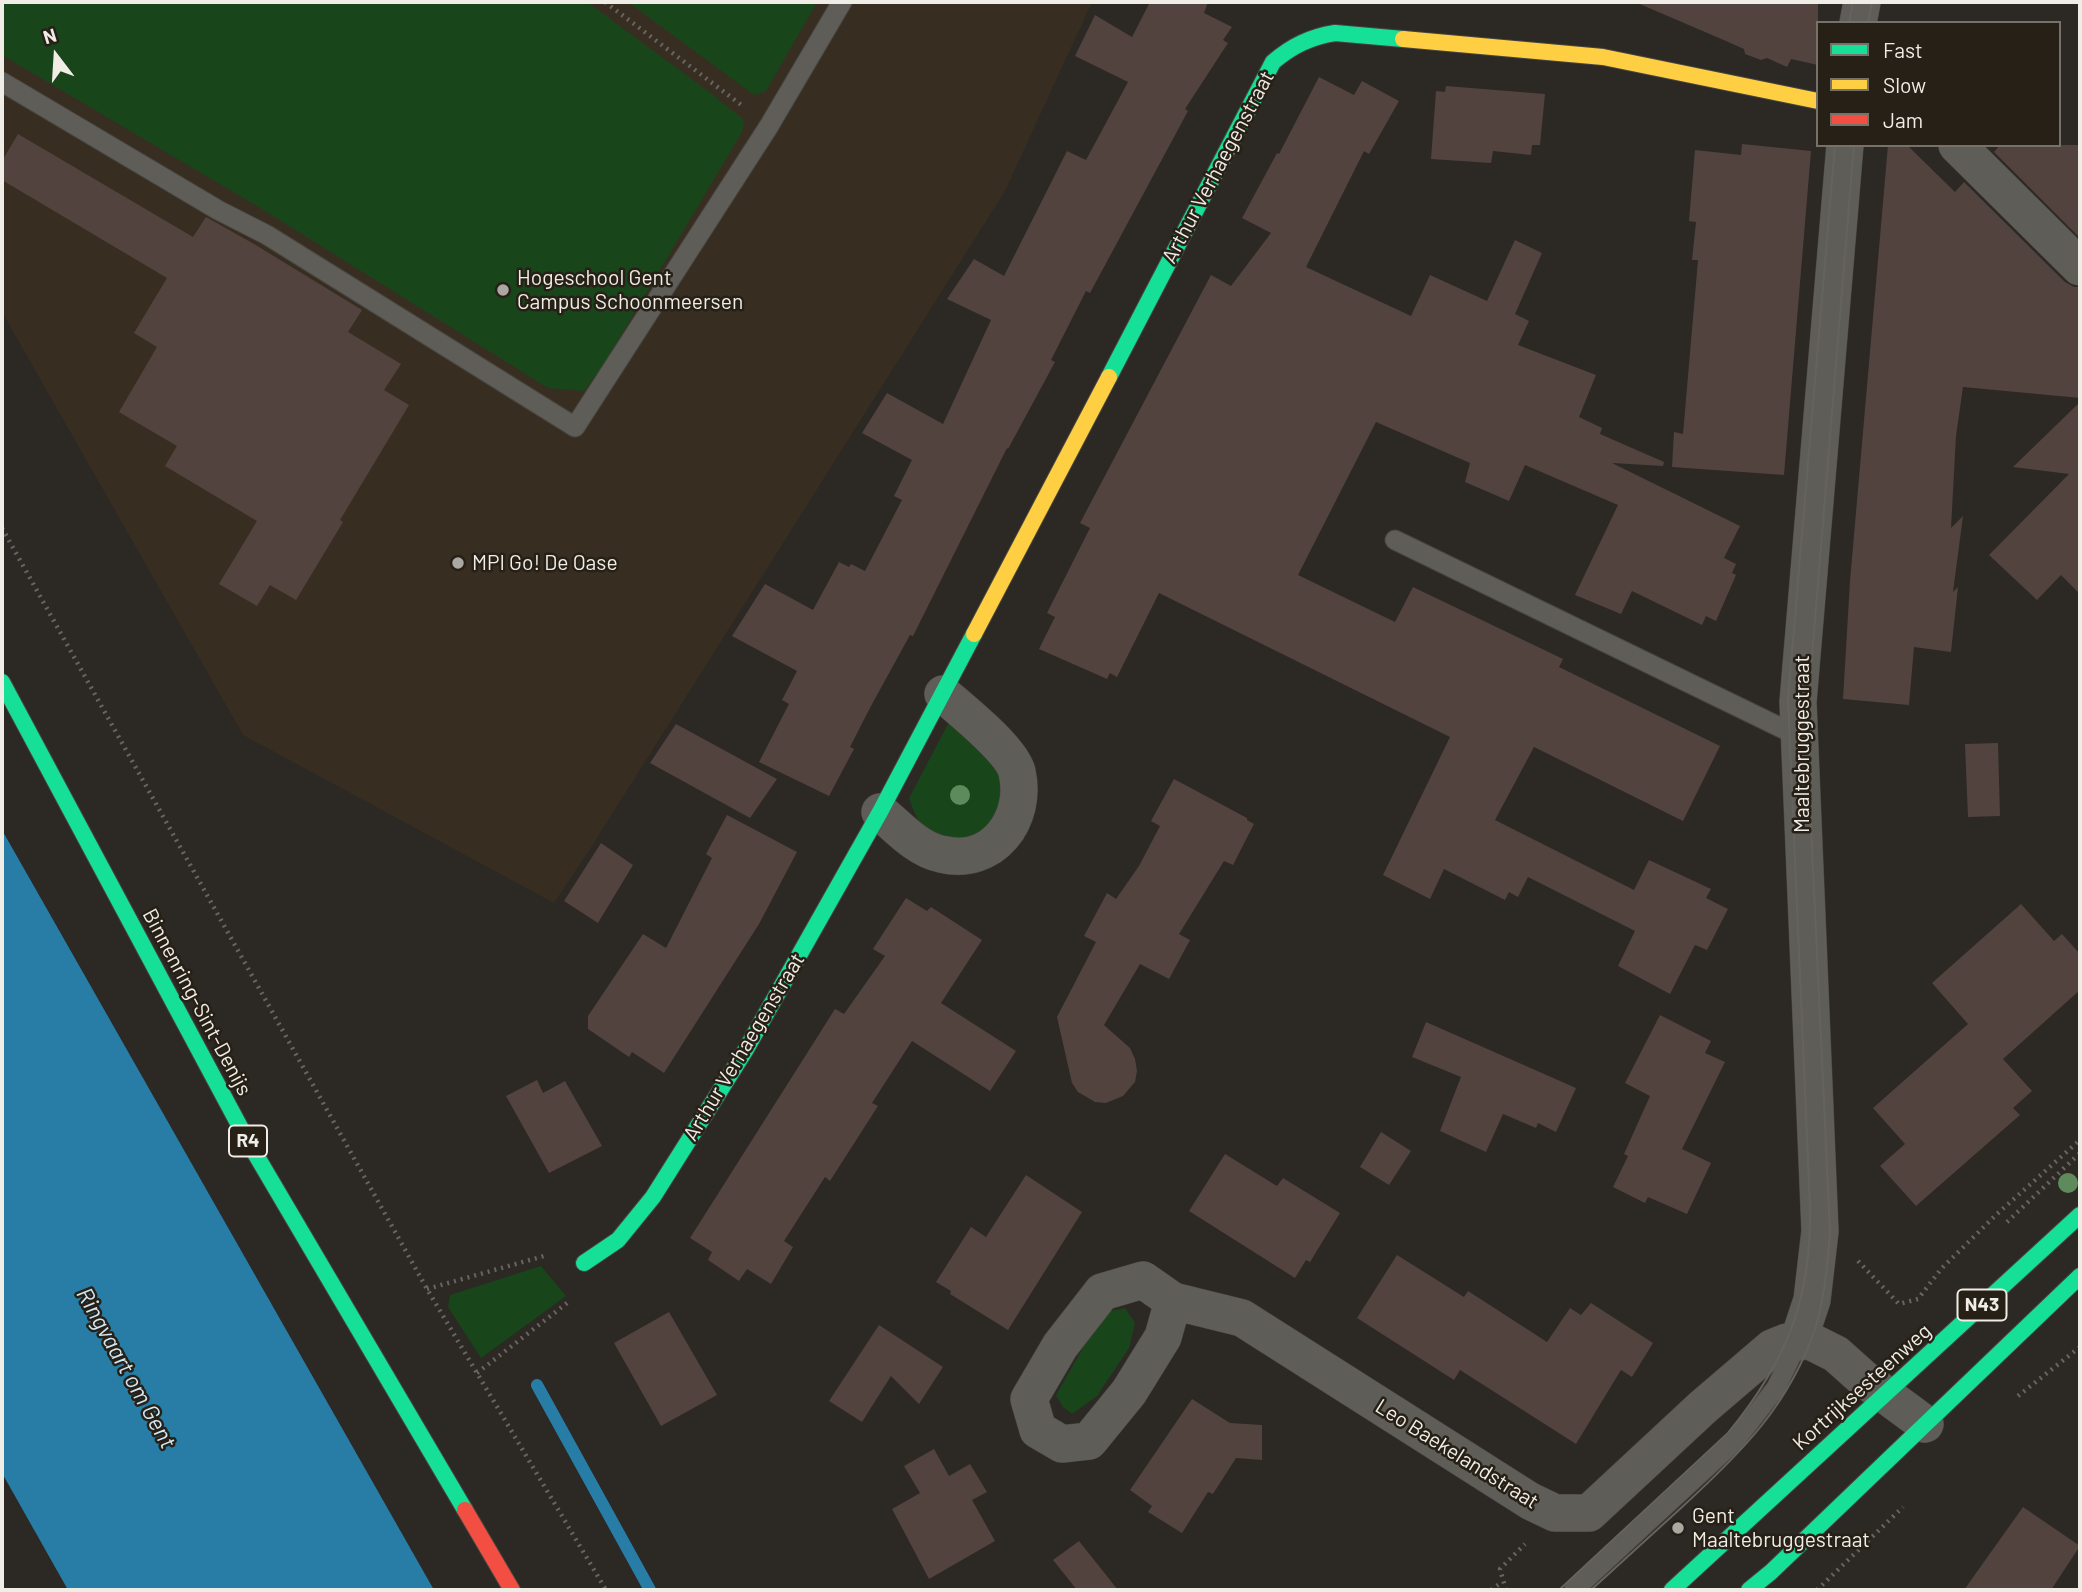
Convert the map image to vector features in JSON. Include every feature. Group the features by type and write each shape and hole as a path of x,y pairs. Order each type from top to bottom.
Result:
{"main road":[{"name":"Arthur Verhaegenstraat","path":"584,1263 618,1240 653,1197 745,1051 880,812 943,694 1273,62 1289,47 1312,37 1335,33 1603,57 1816,101"},
{"name":"Binnenring-Sint-Denijs","path":"2,681 246,1138 512,1590"},
{"name":"Kortrijksesteenweg","path":"1672,1590 2080,1215"},
{"name":"N43","path":"1749,1590 2080,1276"}],"street":[{"path":"1858,21 1862,2"},
{"name":"Maaltebruggestraat","path":"1792,1342 1812,1300 1819,1254 1798,736 1800,671 1845,147"},
{"path":"1959,147 2080,267"},
{"path":"880,812 921,846 940,854 962,857 983,851 1001,839 1013,821 1018,797 1017,770 997,743 943,694"},
{"name":"Leo Baekelandstraat","path":"1173,1301 1163,1337 1129,1392 1089,1441 1062,1444 1038,1430 1029,1399 1060,1346 1102,1292 1143,1280 1173,1301 1242,1318 1530,1501 1555,1513 1589,1513 1703,1407 1772,1348 1792,1342"},
{"path":"1792,1342 1810,1341 1836,1354 1924,1424"}],"lane":[{"path":"2,82 218,210 267,235 575,427 769,126 842,2"},
{"path":"1395,540 1798,736"},
{"path":"1574,1590 1735,1441 1776,1388 1792,1342"}],"path":[{"path":"605,2 769,126"},
{"path":"2,528 427,1289 606,1590"},
{"path":"1819,1254 1850,1254 1899,1304 1918,1299 1941,1269 2080,1140"},
{"path":"427,1289 546,1256 584,1263 578,1295 477,1373"},
{"path":"2014,1399 2080,1347"},
{"path":"1817,1590 1907,1503"},
{"path":"1506,1590 1500,1569 1555,1513"},
{"path":"1491,1590 1502,1582"}],"shaded area":[{"name":"MPI Go! De Oase","path":"2,2 1092,2 1005,191 554,903 243,735 2,312"}],"green space":[{"name":"Hogeschool Gent Campus Schoonmeersen","path":"2,2 587,2 744,120 742,132 604,364 584,391 548,388 262,209 2,55"},
{"path":"628,2 817,2 766,91 754,95"},
{"path":"958,722 1009,776 1002,818 972,843 931,833 919,821 909,798 948,724"},
{"path":"541,1266 566,1296 481,1358 448,1307 450,1295"},
{"path":"1125,1308 1135,1323 1129,1348 1097,1396 1072,1414 1063,1407 1056,1395 1096,1325 1111,1311"}],"water":[{"name":"Ringvaart om Gent","path":"2,830 434,1590 68,1590 2,1473"}],"building":[{"path":"1150,2 1208,2 1204,13 1232,27 1223,40 1228,43 1185,109 1188,111 1090,293 1086,291 1051,360 1055,362 1007,448 913,636 910,635 871,706 850,747 854,749 829,796 759,762 789,704 782,700 797,671 732,636 765,584 813,610 839,562 865,571 902,500 894,496 912,460 862,433 887,393 943,424 991,320 947,299 974,259 1004,276 1067,151 1086,160 1128,82 1075,56 1095,15 1132,37"},
{"path":"1635,2 1818,2 1816,65 1791,59 1787,67 1767,58 1761,60 1745,54 1744,49"},
{"path":"1319,77 1354,95 1362,81 1399,101 1369,154 1364,151 1306,267 1411,316 1430,275 1487,301 1515,240 1542,253 1515,314 1529,321 1518,345 1596,375 1579,417 1602,428 1600,434 1664,462 1663,466 1612,463 1740,526 1724,558 1736,564 1732,573 1736,575 1716,621 1706,616 1702,625 1632,591 1621,614 1575,595 1618,505 1525,465 1509,501 1465,482 1470,463 1376,422 1298,575 1395,622 1413,587 1563,659 1559,667 1720,746 1683,821 1534,747 1495,820 1634,890 1649,860 1711,889 1706,898 1728,909 1707,950 1695,945 1670,994 1618,966 1635,931 1528,877 1518,897 1509,892 1505,900 1444,869 1430,899 1383,875 1450,737 1159,593 1117,677 1110,673 1107,679 1039,649 1055,617 1047,613 1090,528 1080,523 1211,275 1231,286 1271,233 1242,218"},
{"path":"1446,86 1545,94 1540,145 1532,145 1531,155 1493,151 1491,163 1431,159 1436,91 1445,92"},
{"path":"18,134 193,237 206,217 254,244 362,310 348,332 401,364 384,390 409,405 296,600 270,585 257,606 219,584 257,521 165,466 177,446 119,412 157,347 134,333 167,278 2,180 2,161"},
{"path":"1742,144 1811,151 1784,475 1672,467 1674,432 1683,434 1698,260 1692,260 1696,222 1689,221 1695,150 1741,155"},
{"path":"2080,145 2080,238 1994,152 1998,147"},
{"path":"1888,147 1909,147 1955,192 1964,182 2065,282 2080,287 2080,398 1963,387 1956,436 1951,528 1963,516 1953,592 1958,587 1951,652 1914,647 1909,705 1843,699 1850,581"},
{"path":"2080,402 2080,594 2061,575 2037,600 1989,555 2069,474 2013,467"},
{"path":"676,724 777,779 750,818 650,763"},
{"path":"1998,743 2000,816 1968,817 1965,744"},
{"path":"1174,779 1254,824 1233,865 1224,861 1179,934 1190,940 1169,979 1140,964 1104,1025 1130,1048 1137,1071 1135,1082 1123,1096 1106,1103 1095,1102 1078,1092 1072,1083 1057,1017 1096,942 1084,936 1107,893 1116,899 1139,866 1160,826 1151,821"},
{"path":"727,815 797,852 759,924 664,1073 632,1052 629,1057 588,1029 588,1016 643,934 666,948 712,858 706,854"},
{"path":"601,843 633,865 598,923 564,901"},
{"path":"906,898 927,911 931,907 982,940 941,1003 1016,1051 990,1091 912,1041 872,1103 878,1106 830,1181 825,1177 784,1241 793,1247 771,1284 747,1269 739,1281 708,1260 712,1252 690,1238 835,1009 844,1014 885,956 873,949"},
{"path":"2021,904 2054,941 2062,934 2080,954 2080,990 2003,1059 2032,1091 2013,1108 2020,1115 1916,1206 1880,1166 1905,1144 1873,1108 1968,1024 1932,983"},
{"path":"1660,1015 1711,1041 1705,1053 1725,1062 1682,1149 1711,1163 1687,1214 1648,1197 1645,1203 1613,1187 1628,1156 1624,1154 1650,1096 1625,1083"},
{"path":"1426,1022 1576,1088 1556,1132 1538,1123 1536,1128 1503,1114 1486,1152 1440,1131 1461,1077 1412,1057"},
{"path":"537,1080 543,1093 565,1081 602,1146 549,1173 506,1096"},
{"path":"1381,1132 1411,1151 1389,1185 1360,1167"},
{"path":"1225,1154 1277,1186 1283,1178 1340,1213 1310,1262 1306,1260 1295,1278 1189,1211"},
{"path":"1026,1175 1082,1212 1008,1330 950,1294 951,1291 936,1282 971,1227 986,1237"},
{"path":"1397,1255 1464,1297 1468,1291 1547,1342 1570,1308 1581,1315 1591,1303 1653,1343 1632,1377 1621,1370 1576,1444 1460,1370 1454,1380 1357,1318"},
{"path":"669,1312 717,1395 661,1426 614,1343"},
{"path":"879,1325 943,1367 919,1404 891,1376 862,1422 829,1401"},
{"path":"1192,1399 1230,1423 1262,1425 1262,1460 1236,1458 1213,1494 1208,1492 1182,1533 1148,1512 1152,1506 1130,1490"},
{"path":"934,1449 949,1476 970,1464 987,1492 972,1500 995,1541 929,1579 892,1509 920,1493 904,1466"},
{"path":"2023,1507 2080,1546 2051,1590 1964,1590"},
{"path":"1079,1541 1118,1590 1077,1590 1053,1560"}],"waterway":[{"path":"537,1385 650,1590"}],"tram line":[{"path":"1849,21 1853,2"},
{"path":"1868,21 1872,2"},
{"path":"1559,1590 1728,1433 1766,1381 1780,1355 1800,1300 1806,1271 1810,1206 1788,699 1835,147"},
{"path":"1591,1590 1703,1488 1761,1426 1778,1404 1805,1354 1816,1326 1824,1291 1830,1231 1807,741 1854,147"}],"traffic: fast":[{"path":"1109,377 1273,62 1302,43 1335,33 1403,39"},
{"path":"584,1263 618,1240 653,1197 745,1051 880,812 974,634"},
{"path":"2,682 246,1138 465,1510"},
{"path":"1672,1590 2080,1215"},
{"path":"1749,1590 2080,1276"}],"traffic: slow":[{"path":"1403,39 1603,57 1816,101"},
{"path":"974,634 1109,377"}],"traffic: jam":[{"path":"465,1510 512,1590"}],"place":[{"name":"Hogeschool Gent Campus Schoonmeersen","path":"503,290"},
{"name":"MPI Go! De Oase","path":"458,563"},
{"name":"Gent Maaltebruggestraat","path":"1678,1528"}]}
